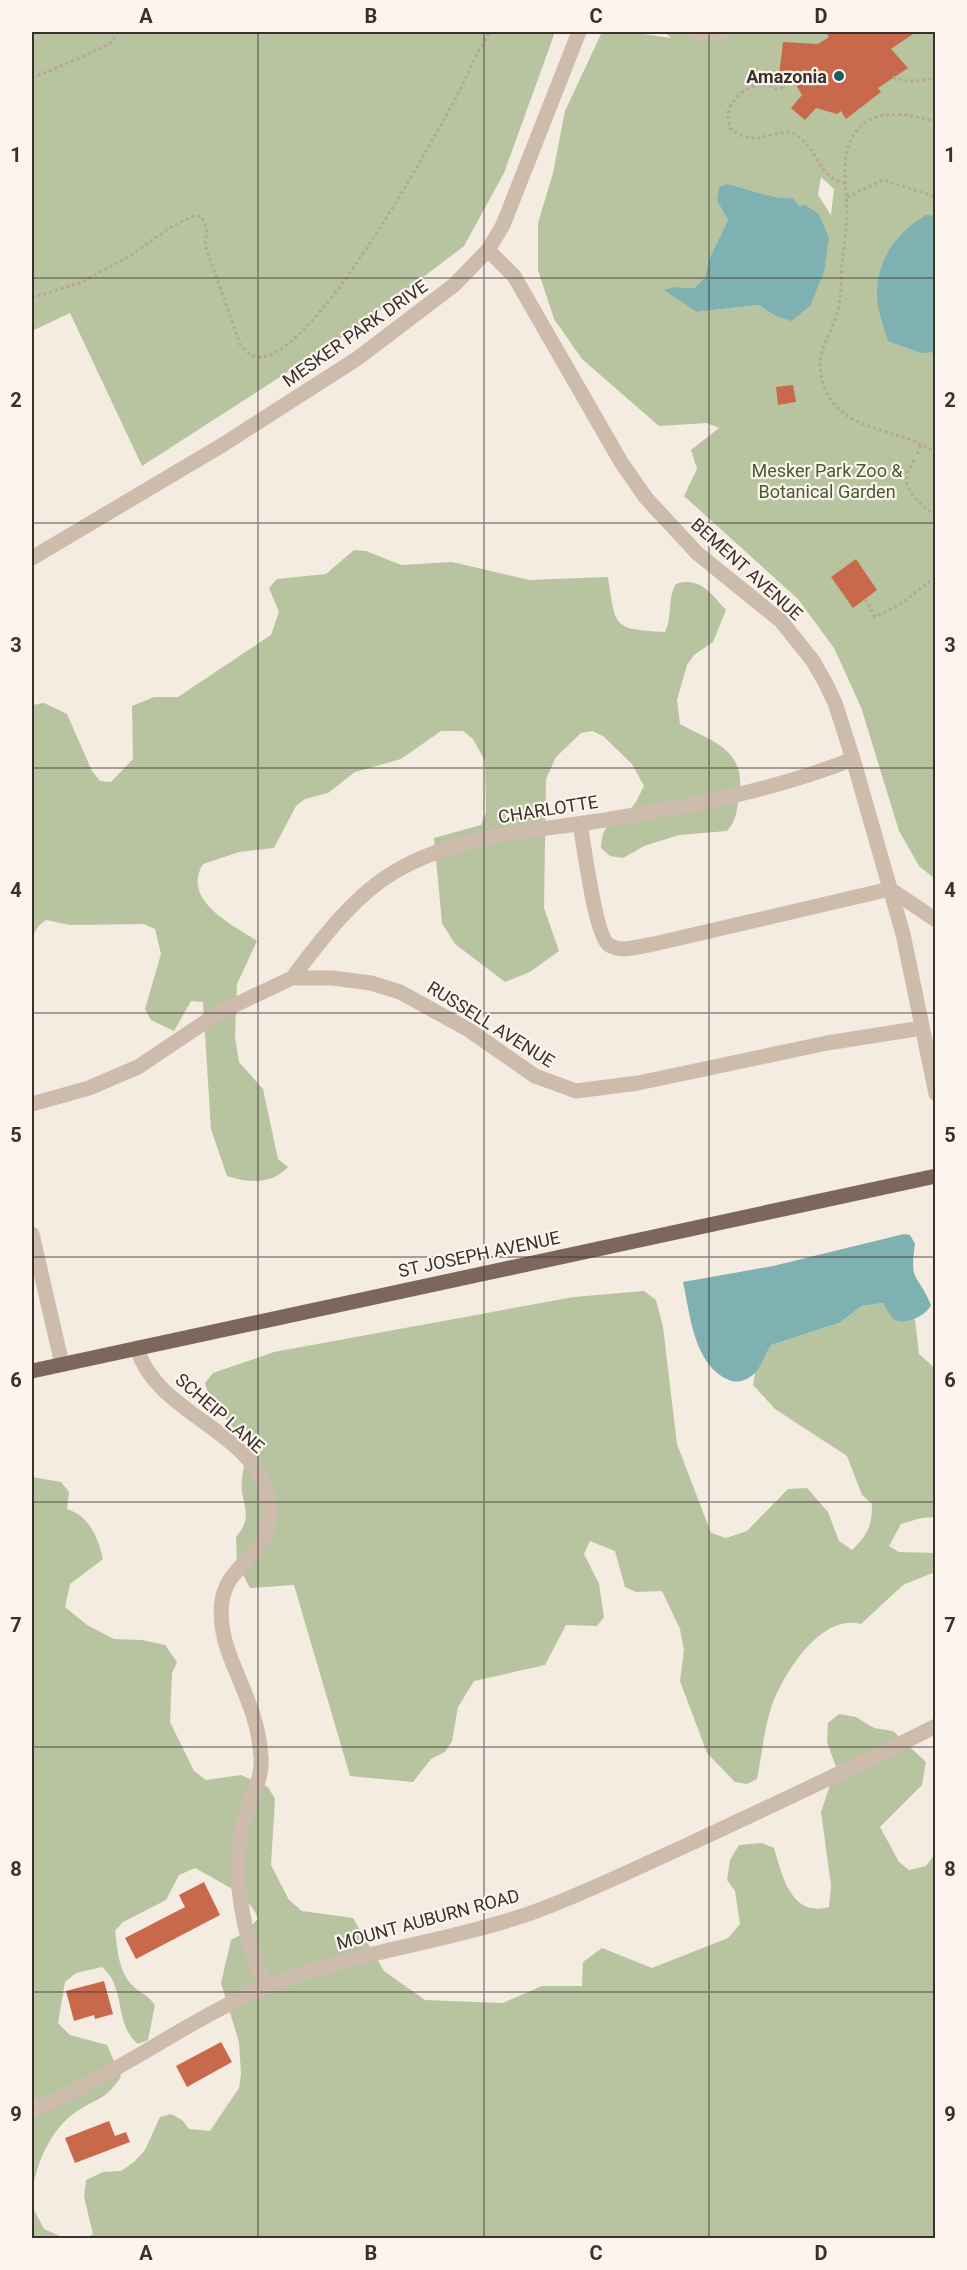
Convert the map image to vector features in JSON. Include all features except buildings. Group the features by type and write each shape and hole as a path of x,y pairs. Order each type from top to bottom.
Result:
{"main road":[{"name":"ST JOSEPH AVENUE","path":"32,1371 936,1176"}],"street":[{"name":"MESKER PARK DRIVE","path":"32,558 224,444 358,358 433,302 488,250 518,190 579,32"},
{"path":"697,32 722,32"},
{"name":"BEMENT AVENUE","path":"488,250 514,276 621,462 646,498 697,553 781,621 813,660 836,703 903,934 936,1094"},
{"name":"CHARLOTTE","path":"292,978 350,909 376,884 419,860 490,838 732,797 788,783 853,759"},
{"path":"580,824 602,939 614,947 625,949 654,944 890,889 936,921"},
{"name":"RUSSELL AVENUE","path":"32,1104 89,1088 138,1067 220,1012 292,978 332,978 371,982 400,992 469,1030 535,1077 576,1091 638,1083 827,1043 922,1028"},
{"path":"32,1234 62,1364"},
{"name":"SCHEIP LANE","path":"137,1348 149,1377 243,1455 256,1472 268,1498 268,1519 264,1538 231,1579 222,1602 224,1641 250,1704 261,1760 259,1778 241,1833 239,1883 248,1931 266,1987"},
{"name":"MOUNT AUBURN ROAD","path":"32,2110 99,2079 266,1987 349,1959 455,1935 533,1912 588,1890 735,1823 936,1726"}],"path":[{"path":"32,77 37,77 59,64 99,50 112,41 117,32"},
{"path":"32,298 82,282 128,257 174,225 193,216 202,217 207,229 205,245 240,344 249,354 261,358 278,351 303,331 328,304 361,256 453,104 490,32"},
{"path":"787,77 784,87 776,89 769,84 757,84 735,99 729,114 730,128 742,138 755,140 791,132 809,145 822,169 832,180 844,183"},
{"path":"893,77 916,83 926,79 936,79"},
{"path":"936,123 924,118 898,114 880,116 859,128 850,144 844,183 847,197 837,313 822,345 820,367 826,393 846,414 860,422 936,452"},
{"path":"847,197 883,180 936,197"},
{"path":"917,454 921,446"},
{"path":"914,460 907,474 908,483 917,502 931,512 936,511"},
{"path":"865,600 875,617 899,605 936,577"}],"green space":[{"path":"32,32 555,32 504,173 464,246 359,326 142,466 70,313 32,331"},
{"name":"Mesker Park Zoo & Botanical Garden","path":"602,32 630,32 671,38 665,32 935,32 935,879 919,866 899,831 861,707 834,648 798,599 684,496 697,469 691,450 719,428 707,423 659,426 582,359 554,319 538,270 538,223 553,173 565,111","holes":["821,177 834,189 831,215 818,195","729,184 770,196 793,198 799,207 776,316 758,305 697,312 676,287 694,288 705,278 709,259 728,220 717,201"]},
{"path":"354,550 366,551 401,565 452,562 529,580 608,577 613,607 620,623 626,627 648,631 665,632 676,584 692,582 704,588 726,610 713,642 694,655 687,665 677,700 680,724 716,743 733,758 738,768 740,781 738,807 727,831 679,835 644,846 623,858 610,856 601,848 604,832 611,823 634,805 644,786 632,764 603,736 592,731 581,733 556,757 546,779 544,908 559,951 530,972 505,982 455,944 442,923 434,838 481,825 486,813 485,761 473,739 463,731 441,731 401,759 355,772 328,793 305,799 296,806 274,848 239,852 203,864 198,877 198,889 204,900 223,919 257,941 237,984 235,1037 239,1062 263,1089 278,1159 288,1167 267,1180 243,1180 227,1176 211,1129 203,1002 191,1001 174,1031 151,1020 145,1009 161,954 155,929 144,924 70,925 46,920 36,929 34,935 32,965 32,705 44,703 67,714 92,771 100,781 111,782 133,759 132,706 154,697 178,697 271,635 279,612 269,588 277,579 326,574"},
{"path":"644,1291 656,1300 663,1327 677,1444 711,1533 726,1538 747,1531 788,1489 807,1488 828,1512 839,1541 852,1550 857,1545 868,1529 872,1504 862,1495 847,1456 775,1409 753,1385 755,1373 771,1345 839,1323 862,1306 883,1303 897,1321 915,1319 919,1354 936,1369 935,1517 921,1518 901,1524 889,1546 899,1552 935,1553 935,1572 903,1585 861,1624 846,1623 832,1628 818,1636 806,1648 785,1677 772,1705 757,1779 747,1784 735,1782 707,1753 680,1681 684,1650 680,1629 662,1591 636,1592 625,1587 615,1551 590,1541 584,1554 599,1584 604,1617 597,1626 566,1625 545,1665 474,1681 458,1707 452,1741 445,1752 431,1759 413,1782 350,1776 294,1585 250,1588 237,1563 236,1537 242,1529 246,1515 242,1480 247,1448 246,1429 234,1429 210,1399 205,1383 213,1373 274,1352 574,1297"},
{"path":"32,1477 61,1482 69,1492 67,1509 75,1512 87,1522 103,1559 70,1584 65,1607 87,1625 114,1639 142,1640 165,1645 177,1662 172,1673 170,1722 194,1771 206,1780 241,1775 268,1787 275,1799 271,1865 289,1900 302,1911 353,1918 384,1971 425,2000 503,2003 542,1986 582,1986 583,1962 602,1948 652,1968 728,1938 740,1924 735,1891 727,1880 730,1860 739,1845 762,1843 774,1848 785,1881 797,1900 816,1909 829,1907 831,1885 821,1812 836,1767 827,1742 828,1723 839,1714 856,1717 874,1728 893,1731 926,1762 922,1785 880,1827 899,1862 909,1870 926,1866 935,1854 935,2238 85,2238 93,2234 84,2197 86,2180 103,2172 121,2171 134,2162 145,2150 160,2117 171,2114 182,2120 189,2129 210,2131 239,2088 241,2074 239,2042 221,1983 231,1940 244,1933 258,1919 248,1902 240,1895 195,1868 179,1875 166,1900 123,1922 115,1931 124,1974 133,1986 155,2005 148,2040 138,2044 131,2036 122,2016 114,1984 102,1967 76,1973 65,1982 58,2023 70,2035 107,2045 121,2077 100,2099 71,2115 54,2134 37,2169 32,2194"},
{"path":"32,2206 44,2229 64,2238 32,2238"}],"water":[{"path":"728,184 770,196 793,198 799,206 805,205 819,214 829,238 824,272 810,306 791,321 776,316 758,305 697,312 664,290 676,287 694,288 705,278 709,259 728,220 717,201 719,187"},
{"path":"926,215 935,216 936,352 921,353 888,341 879,312 877,295 880,270 890,248 906,230"},
{"path":"904,1234 910,1235 915,1244 914,1272 931,1305 925,1313 910,1320 900,1321 891,1317 883,1303 862,1306 839,1323 771,1345 755,1373 742,1381 729,1380 717,1373 708,1363 691,1323 683,1282 773,1266"}],"place":[{"name":"Amazonia","path":"839,76"}]}
